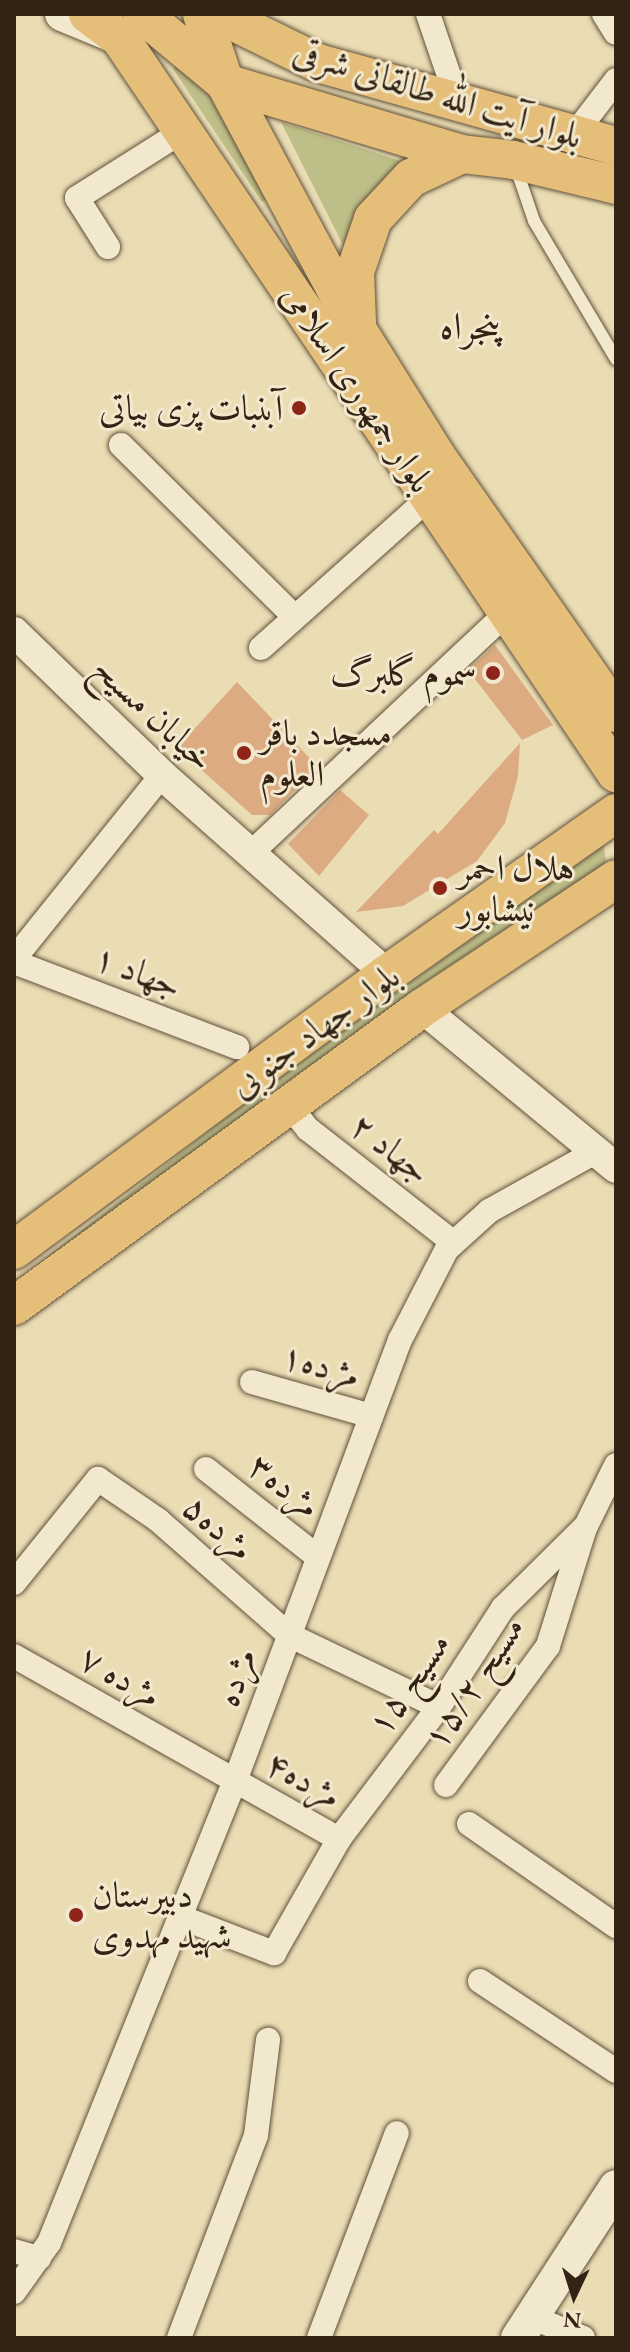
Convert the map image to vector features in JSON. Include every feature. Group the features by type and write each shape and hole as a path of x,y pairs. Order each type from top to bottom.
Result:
{"main road":[{"path":"62,14 131,26 225,83"},
{"name":"بلوار جمهوری اسلامی","path":"88,14 131,26 183,131 616,773"},
{"name":"بلوار جمهوری اسلامی","path":"202,14 225,83 357,329 435,454 616,713"},
{"name":"بلوار آیت الله طالقانی شرقی","path":"218,14 318,63 459,105 616,146"},
{"name":"بلوار آیت الله طالقانی شرقی","path":"225,83 462,154 513,160 616,185"},
{"path":"357,329 355,272 373,219 411,178 462,154"},
{"name":"بلوار جهاد جنوبی","path":"14,1250 387,974 608,832"},
{"name":"بلوار جهاد جنوبی","path":"14,1306 422,1008 616,878"},
{"path":"524,2327 616,2187"}],"street":[{"path":"428,14 459,105"},
{"path":"604,14 616,33"},
{"path":"574,135 616,80"},
{"path":"108,247 77,198 183,131"},
{"path":"121,445 293,615"},
{"path":"261,648 293,615 431,496"},
{"path":"251,853 509,611"},
{"name":"خیابان مسیح","path":"14,632 162,775 387,974"},
{"path":"14,961 162,775"},
{"name":"جهاد ۱","path":"14,961 237,1047"},
{"path":"422,1008 606,1160"},
{"name":"جهاد ۲","path":"289,1105 308,1129 454,1243"},
{"name":"مژده","path":"14,2292 39,2258 180,1917 235,1781 400,1340 454,1243 489,1211 606,1160"},
{"name":"مژده۱","path":"252,1382 371,1416"},
{"name":"مسیح ۱۵","path":"180,1917 274,1953 339,1839 439,1707 503,1608 586,1526 616,1465"},
{"name":"مژده۳","path":"206,1469 318,1557"},
{"name":"مژده۵","path":"14,1583 98,1479 158,1520 289,1635 439,1707"},
{"name":"مسیح ۱۵/۲","path":"446,1785 548,1646 586,1526"},
{"name":"مژده ۷","path":"14,1656 235,1781"},
{"name":"مژده۴","path":"235,1781 339,1839"},
{"path":"469,1824 616,1926"},
{"path":"480,1981 616,2071"},
{"path":"179,2338 256,2135 268,2040"},
{"path":"319,2338 397,2133"},
{"path":"14,2251 39,2258"},
{"path":"524,2327 583,2338"}],"lane":[{"path":"513,160 534,221 616,359"}],"green space":[{"path":"179,61 214,82 267,199 262,202 173,69"},
{"path":"281,122 404,162 344,247"},
{"path":"603,842 606,861 598,874 14,1283 247,1101"}],"building":[{"path":"495,645 553,725 522,740 468,670"},
{"name":"مسجدد باقر العلوم","path":"237,682 318,767 270,815 252,815 177,748"},
{"path":"520,743 518,776 505,823 477,861 403,906 356,912 434,830 438,834"},
{"path":"340,790 369,815 319,876 288,844"}],"place":[{"name":"آبنبات پزی بیاتی","path":"299,408"},
{"name":"سموم گلبرگ","path":"493,673"},
{"name":"مسجدد باقر العلوم","path":"244,753"},
{"name":"هلال احمر نیشابور","path":"440,888"},
{"name":"دبیرستان شهید مهدوی","path":"76,1915"}],"district":[{"name":"پنجراه","path":"470,326"}]}
